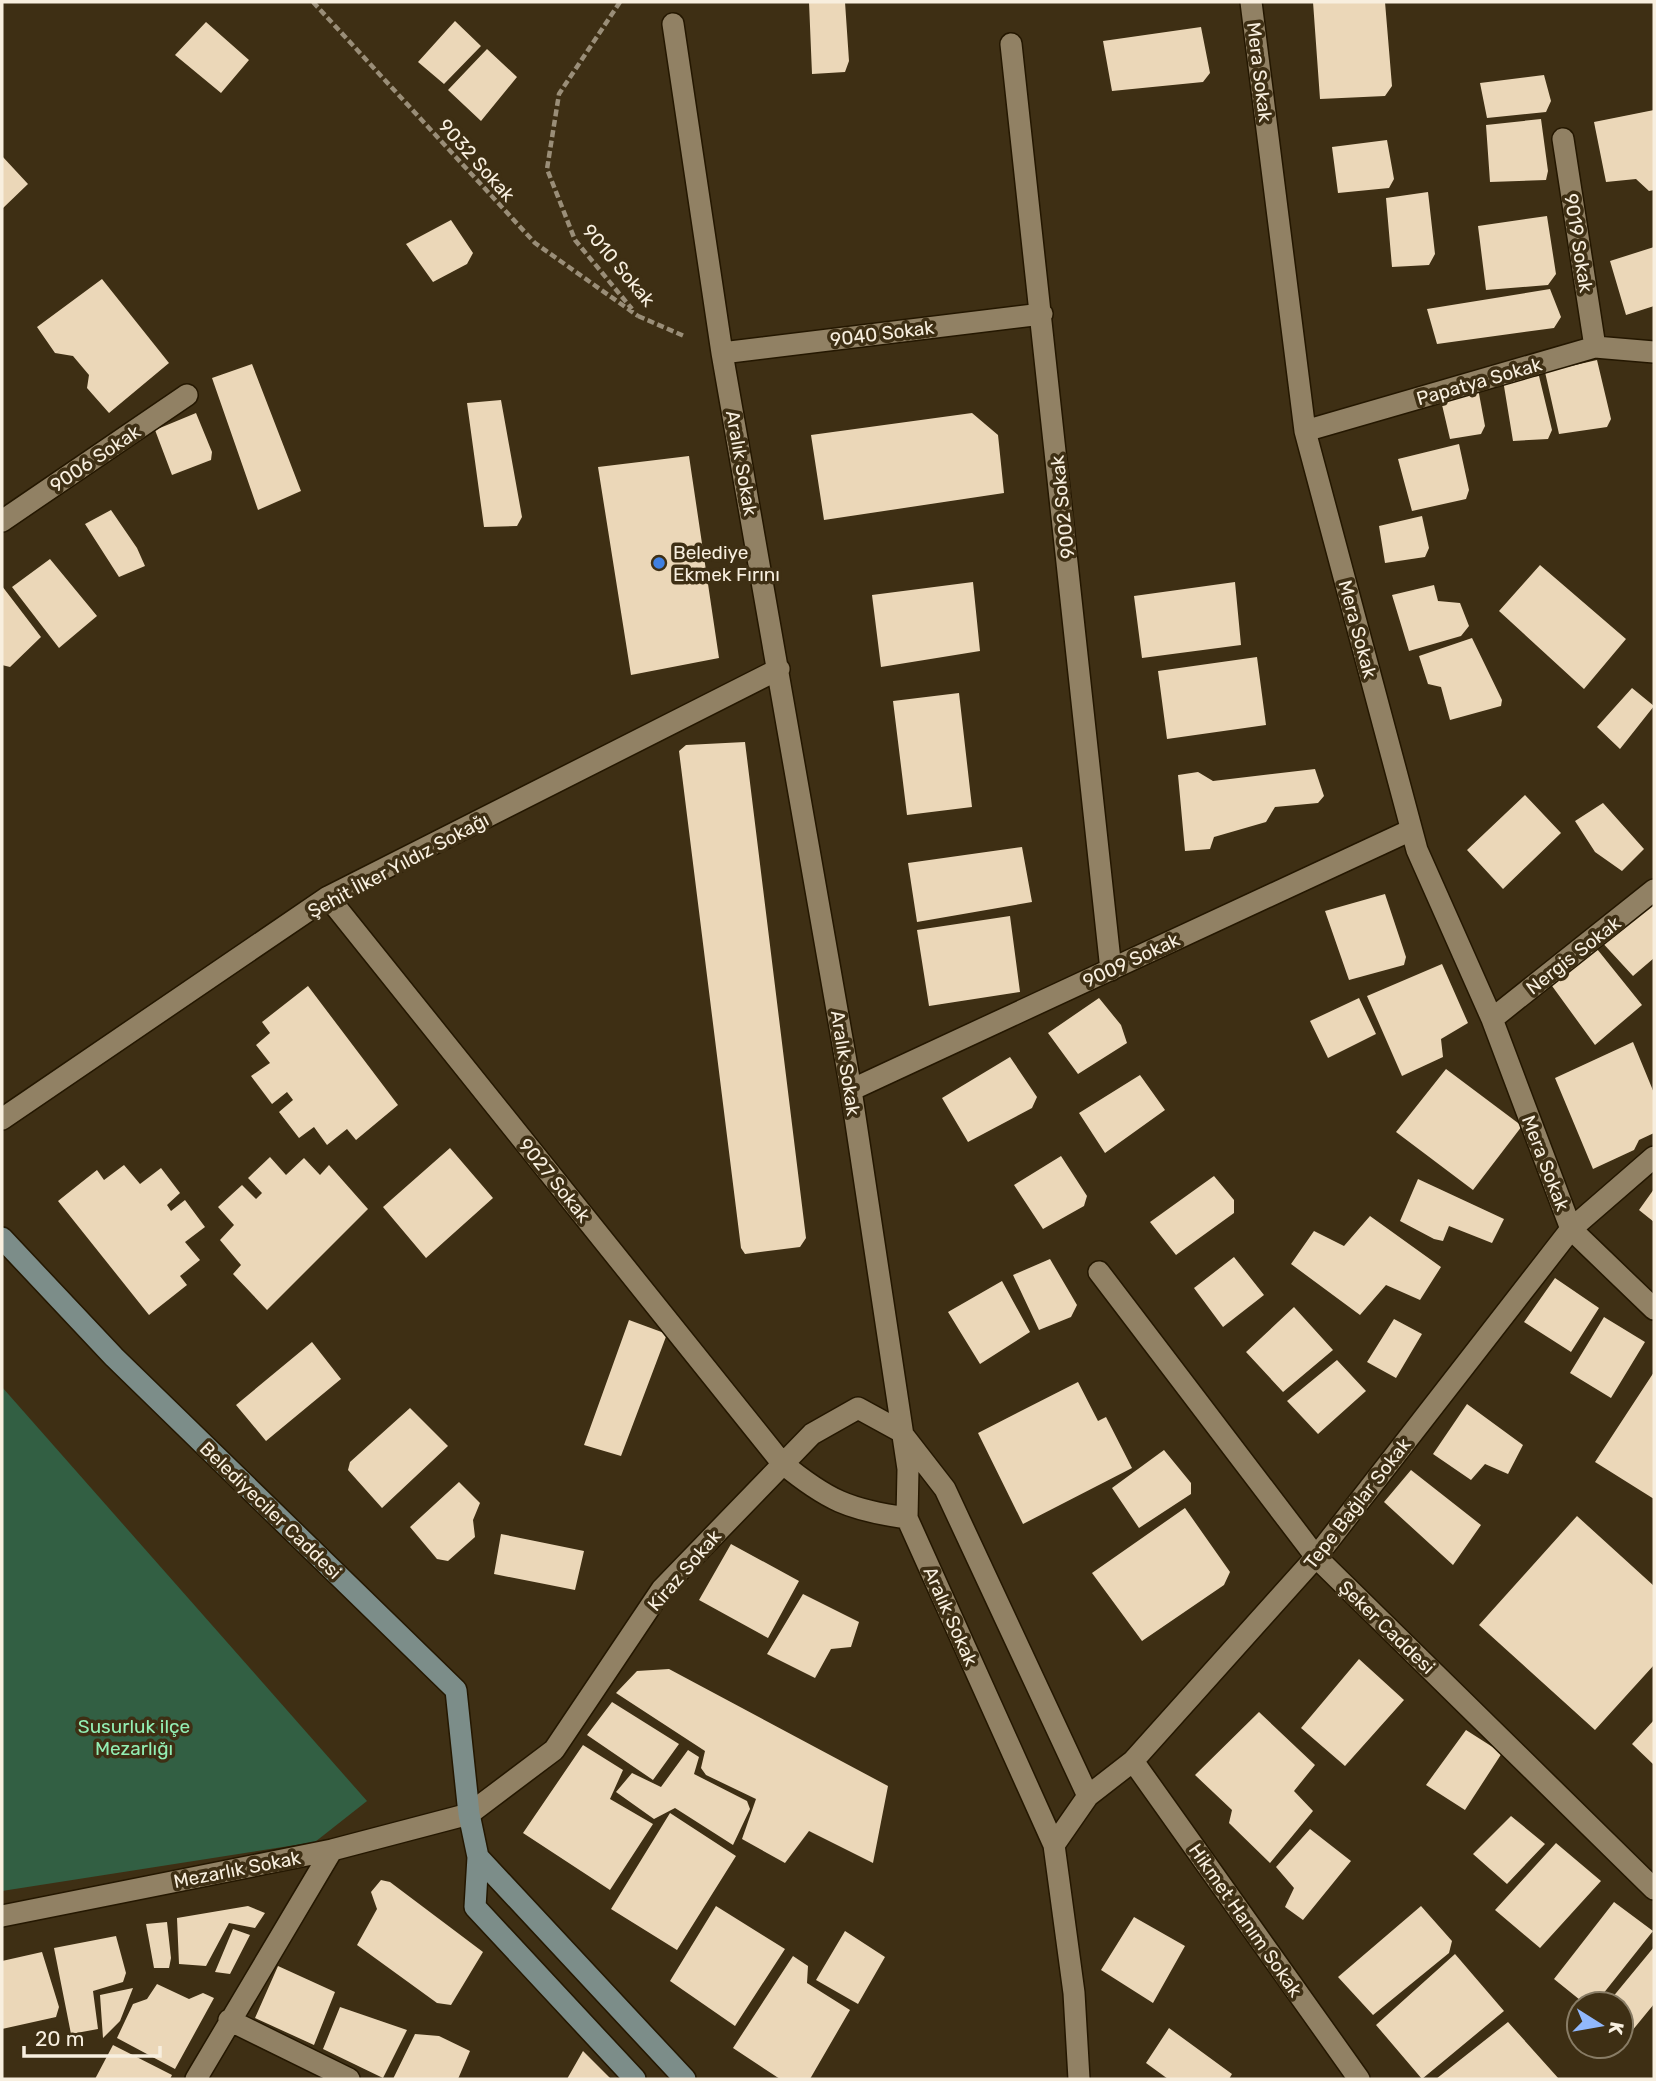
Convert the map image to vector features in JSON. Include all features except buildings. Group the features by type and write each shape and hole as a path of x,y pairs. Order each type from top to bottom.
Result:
{"street":[{"name":"Mera Sokak","path":"1251,2 1305,431 1417,850 1492,1019 1572,1229"},
{"name":"Aralık Sokak","path":"673,24 722,353 851,1090 900,1431 908,1469 907,1518 1055,1845 1073,1993 1079,2079"},
{"name":"9002 Sokak","path":"1011,44 1111,970"},
{"name":"9019 Sokak","path":"1563,139 1595,347"},
{"name":"9040 Sokak","path":"722,353 1042,314"},
{"name":"Papatya Sokak","path":"1305,431 1595,347 1654,352"},
{"name":"9006 Sokak","path":"2,522 187,395"},
{"name":"Şehit İlker Yıldız Sokağı","path":"2,1119 328,897 779,669"},
{"name":"9009 Sokak","path":"851,1090 1411,830"},
{"name":"Nergis Sokak","path":"1492,1019 1654,890"},
{"name":"9027 Sokak","path":"328,897 782,1463 818,1493 867,1513 907,1518"},
{"name":"Tepe Bağlar Sokak","path":"1055,1845 1088,1796 1133,1761 1316,1557 1572,1229 1654,1157"},
{"path":"1572,1229 1654,1309"},
{"name":"Belediyeciler Caddesi","path":"2,1238 114,1357 456,1690 469,1814 478,1857 475,1907 635,2079"},
{"name":"Şeker Caddesi","path":"1099,1272 1316,1557 1654,1889"},
{"name":"Kiraz Sokak","path":"469,1814 554,1751 662,1589 812,1434 858,1408 900,1431"},
{"path":"900,1431 945,1489 1088,1796"},
{"name":"Hikmet Hanım Sokak","path":"1133,1761 1359,2079"},
{"name":"Mezarlık Sokak","path":"2,1916 332,1850 469,1814"},
{"path":"196,2079 332,1850"},
{"path":"478,1857 685,2079"},
{"path":"229,2020 349,2079"}],"path":[{"name":"9032 Sokak","path":"313,2 535,243 638,316"},
{"name":"9010 Sokak","path":"620,2 559,94 547,169 575,240 638,316 722,353"}],"green space":[{"name":"Susurluk ilçe Mezarlığı","path":"2,1387 367,1801 315,1842 2,1891"}],"place":[{"name":"Belediye Ekmek Fırını","path":"659,563"}]}
